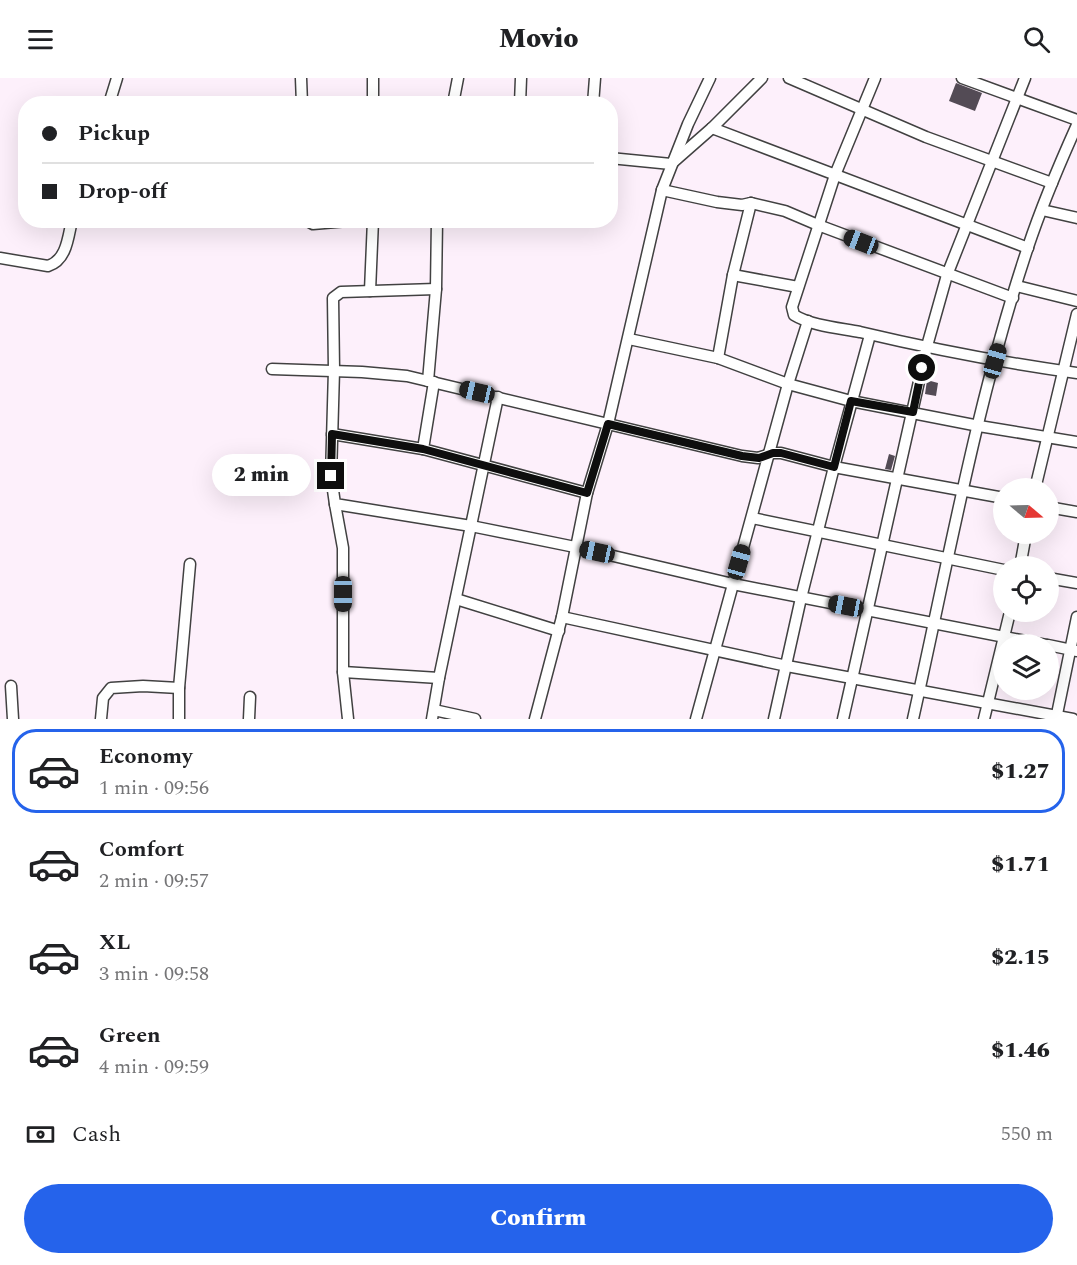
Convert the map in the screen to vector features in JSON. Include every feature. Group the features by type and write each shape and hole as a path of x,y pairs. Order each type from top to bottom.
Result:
{"street":[{"path":"111,96 117,78"},
{"path":"301,78 302,96"},
{"path":"373,96 374,78"},
{"path":"455,96 458,78"},
{"path":"520,96 521,78"},
{"path":"594,96 595,78"},
{"path":"536,719 562,617 587,493 608,424 663,190 671,164 710,78"},
{"path":"618,159 671,164 712,128 762,78"},
{"path":"789,78 861,110 991,162 1052,183"},
{"path":"875,78 835,175 792,311 798,317 808,321 870,335 995,361 1077,373"},
{"path":"913,719 995,361 1028,248 1077,123 962,78"},
{"path":"843,719 927,346 947,275 1025,78"},
{"path":"712,128 1028,248"},
{"path":"663,190 732,204 751,203 785,211 947,275 1013,298"},
{"path":"718,358 733,275 751,203"},
{"path":"1042,210 1077,218"},
{"path":"0,258 48,266 54,264 59,261 65,250 70,228"},
{"path":"370,291 373,228"},
{"path":"423,449 431,381 437,228"},
{"path":"733,275 798,287"},
{"path":"1017,286 1077,301"},
{"path":"348,719 343,672 343,548 331,476 334,370 333,298 341,292 436,289"},
{"path":"1038,478 1077,314"},
{"path":"699,718 733,584 808,321"},
{"path":"774,719 801,598 870,335"},
{"path":"629,339 718,358 789,384 851,401 1077,442"},
{"path":"272,369 383,373 431,381 742,456 759,458 781,453 834,467 993,496"},
{"path":"475,719 433,715 498,397"},
{"path":"332,434 423,449 587,493"},
{"path":"335,504 471,526 575,547 733,584 993,635"},
{"path":"1059,509 1077,512"},
{"path":"752,518 993,568"},
{"path":"179,719 179,688 190,564"},
{"path":"1059,580 1077,583"},
{"path":"456,598 559,630"},
{"path":"562,617 787,666 988,703 1056,718 1073,719"},
{"path":"1056,718 1074,650 1077,617"},
{"path":"1059,647 1074,650"},
{"path":"343,672 439,678"},
{"path":"984,719 993,682"},
{"path":"11,686 13,719"},
{"path":"101,719 103,698 111,688 143,686 179,688"},
{"path":"249,719 250,697"}],"building":[{"path":"956,83 982,93 975,111 949,101"},
{"path":"927,380 938,383 936,396 925,394"},
{"path":"889,454 895,456 891,470 885,469"}],"route":[{"path":"331,476 332,434 423,449 587,493 608,424 752,458 781,453 834,467 851,401 913,412 922,368"}]}
